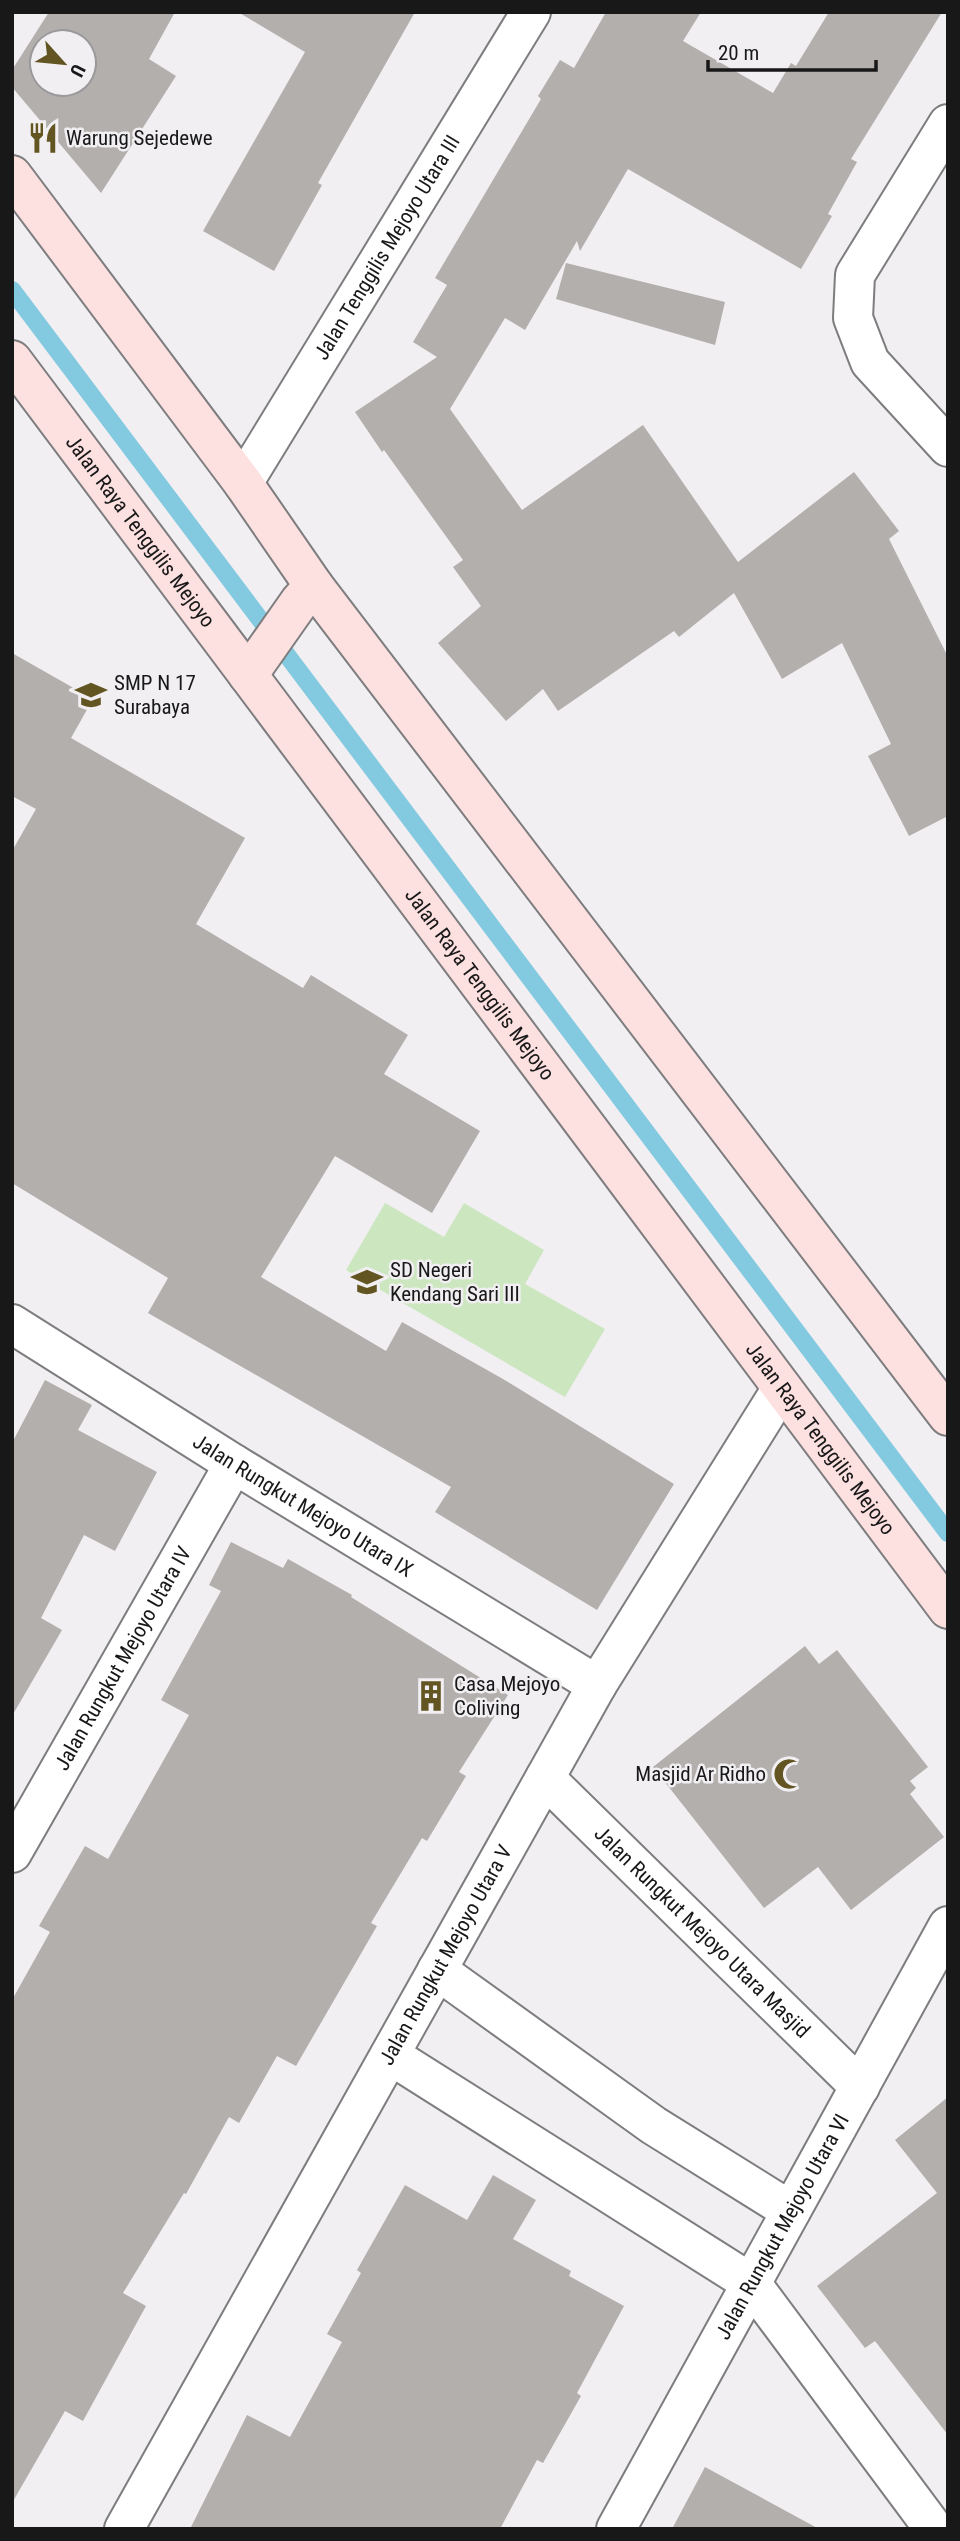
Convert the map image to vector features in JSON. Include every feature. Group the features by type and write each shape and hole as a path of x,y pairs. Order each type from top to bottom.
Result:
{"street":[{"name":"Jalan Tenggilis Mejoyo Utara III","path":"243,483 531,12"},
{"path":"948,124 855,275 853,318 870,362 948,447"},
{"path":"12,175 243,483 307,593 948,1416"},
{"name":"Jalan Raya Tenggilis Mejoyo","path":"12,360 254,668 782,1388 948,1609"},
{"path":"254,668 307,593"},
{"name":"Jalan Rungkut Mejoyo Utara IX","path":"12,1324 234,1464 597,1685"},
{"name":"Jalan Rungkut Mejoyo Utara V","path":"124,2529 597,1685 782,1388"},
{"name":"Jalan Rungkut Mejoyo Utara IV","path":"12,1853 234,1464"},
{"name":"Jalan Rungkut Mejoyo Utara Masjid","path":"545,1778 860,2087"},
{"name":"Jalan Rungkut Mejoyo Utara VI","path":"616,2529 948,1926"},
{"path":"437,1970 653,2125 791,2211"},
{"path":"390,2055 751,2283 934,2529"}],"green space":[{"path":"385,1203 444,1237 464,1203 544,1250 525,1284 605,1329 565,1397 346,1270"}],"building":[{"path":"49,12 175,12 149,59 176,76 101,193 12,87 12,70 28,45 28,98 98,98 98,28 39,28"},
{"path":"238,12 415,12 318,183 322,185 274,271 203,231 305,52"},
{"path":"606,12 701,12 683,41 773,93 791,63 796,66 829,12 942,12 851,159 857,162 828,214 832,216 801,269 628,169 580,251 577,241 525,330 505,318 450,409 522,510 643,425 738,562 854,472 899,531 889,539 948,657 948,816 909,836 868,756 891,744 842,643 782,679 734,593 679,637 674,631 558,711 543,689 506,721 438,643 481,606 453,567 463,560 355,412 437,357 413,342 447,285 435,278 541,99 538,96 560,60 574,68"},
{"path":"566,263 725,302 715,345 556,299"},
{"path":"12,653 93,699 71,738 245,838 196,924 303,988 311,975 408,1035 384,1074 480,1131 432,1213 335,1156 261,1277 386,1351 402,1322 503,1379 674,1484 597,1610 435,1512 451,1487 148,1313 168,1278 12,1183 12,851 36,809 12,796"},
{"path":"45,1380 92,1405 78,1430 157,1472 115,1551 84,1535 41,1618 62,1630 12,1716 12,1443"},
{"path":"231,1542 283,1568 288,1559 352,1595 351,1597 508,1695 459,1772 466,1776 427,1841 422,1838 371,1923 377,1926 296,2066 277,2056 239,2123 229,2117 186,2194 184,2193 123,2293 146,2306 83,2421 65,2411 12,2503 12,2000 50,1932 39,1926 85,1846 108,1859 189,1715 161,1700 221,1591 209,1585"},
{"name":"Masjid Ar Ridho","path":"805,1646 819,1664 837,1650 928,1767 910,1781 916,1788 910,1794 944,1837 851,1910 818,1867 764,1908 653,1767"},
{"path":"948,2097 948,2435 875,2341 865,2348 817,2286 937,2193 895,2140"},
{"path":"493,2175 536,2200 513,2239 571,2271 569,2276 624,2306 577,2393 581,2396 543,2463 537,2460 500,2529 190,2529 247,2415 290,2437 342,2342 327,2334 361,2273 357,2270 405,2185 467,2220"},
{"path":"705,2467 819,2529 672,2529"}],"waterway":[{"path":"12,290 948,1533"}],"place":[{"name":"Warung Sejedewe","path":"43,138"},
{"name":"SMP N 17 Surabaya","path":"91,695"},
{"name":"SD Negeri Kendang Sari III","path":"367,1282"},
{"name":"Casa Mejoyo Coliving","path":"431,1696"},
{"name":"Masjid Ar Ridho","path":"789,1774"}]}
